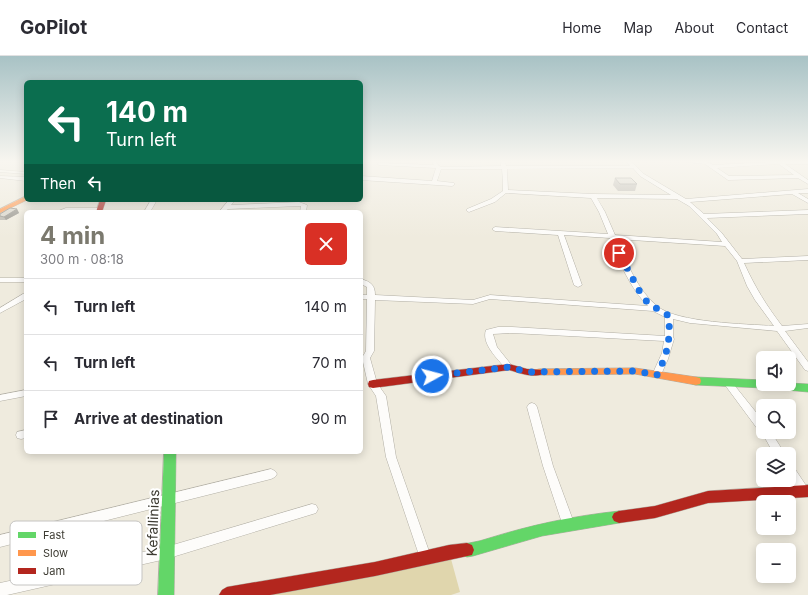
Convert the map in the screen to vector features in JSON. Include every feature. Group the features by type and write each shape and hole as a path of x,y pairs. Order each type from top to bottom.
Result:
{"street":[{"path":"469,210 497,197 505,191 506,187"},
{"path":"662,187 682,199 703,216 740,260 751,286 759,300 808,368"},
{"path":"505,191 682,199 808,191"},
{"path":"792,192 808,201"},
{"path":"0,206 24,193"},
{"path":"593,196 602,212 611,237 641,294 655,309 669,316 690,321 780,329 808,326"},
{"path":"0,211 24,199"},
{"path":"224,210 231,202"},
{"path":"227,207 299,204 304,205 303,210"},
{"path":"703,216 808,212"},
{"path":"495,229 726,244"},
{"path":"560,233 578,285"},
{"path":"800,258 808,263"},
{"path":"740,260 761,261 808,258"},
{"path":"0,280 24,280"},
{"path":"363,283 371,287 370,351 363,359 373,384 381,396 391,457 424,557"},
{"path":"0,311 24,297"},
{"path":"363,298 473,302 490,297 655,309"},
{"path":"657,375 665,358 670,339 669,316"},
{"path":"509,367 493,348 489,339 489,332 498,330 512,330 670,339"},
{"path":"373,384 509,367 527,372 635,371 687,381 728,382 808,388"},
{"path":"728,382 756,419"},
{"path":"0,398 24,393"},
{"path":"532,407 548,466 568,523"},
{"name":"Kefallinias","path":"166,595 170,454"},
{"path":"80,521 271,474"},
{"path":"796,478 805,491"},
{"path":"227,595 375,569 424,557 478,548 515,536 568,523 655,512 708,497 805,491"},
{"path":"142,558 166,553 312,509"},
{"path":"0,541 10,538"},
{"path":"0,590 22,585"}],"shaded area":[{"path":"451,559 460,592 451,595 264,595"}],"building":[{"path":"10,208 17,209 4,217 0,216 0,214"}],"traffic: fast":[{"path":"696,381 764,384 808,388"},
{"path":"166,595 170,454"},
{"path":"467,550 479,548 542,529 619,517"}],"traffic: slow":[{"path":"0,211 24,199"},
{"path":"539,372 635,371 696,381"}],"traffic: jam":[{"path":"100,210 102,202"},
{"path":"373,384 509,367 527,372 539,372"},
{"path":"619,517 655,512 708,497 808,491"},
{"path":"227,595 375,569 449,552 467,550"}],"route":[{"path":"432,376 509,367 527,372 602,370 635,371 657,375 665,358 670,339 669,316 655,309 648,303 641,294 619,253"}]}
